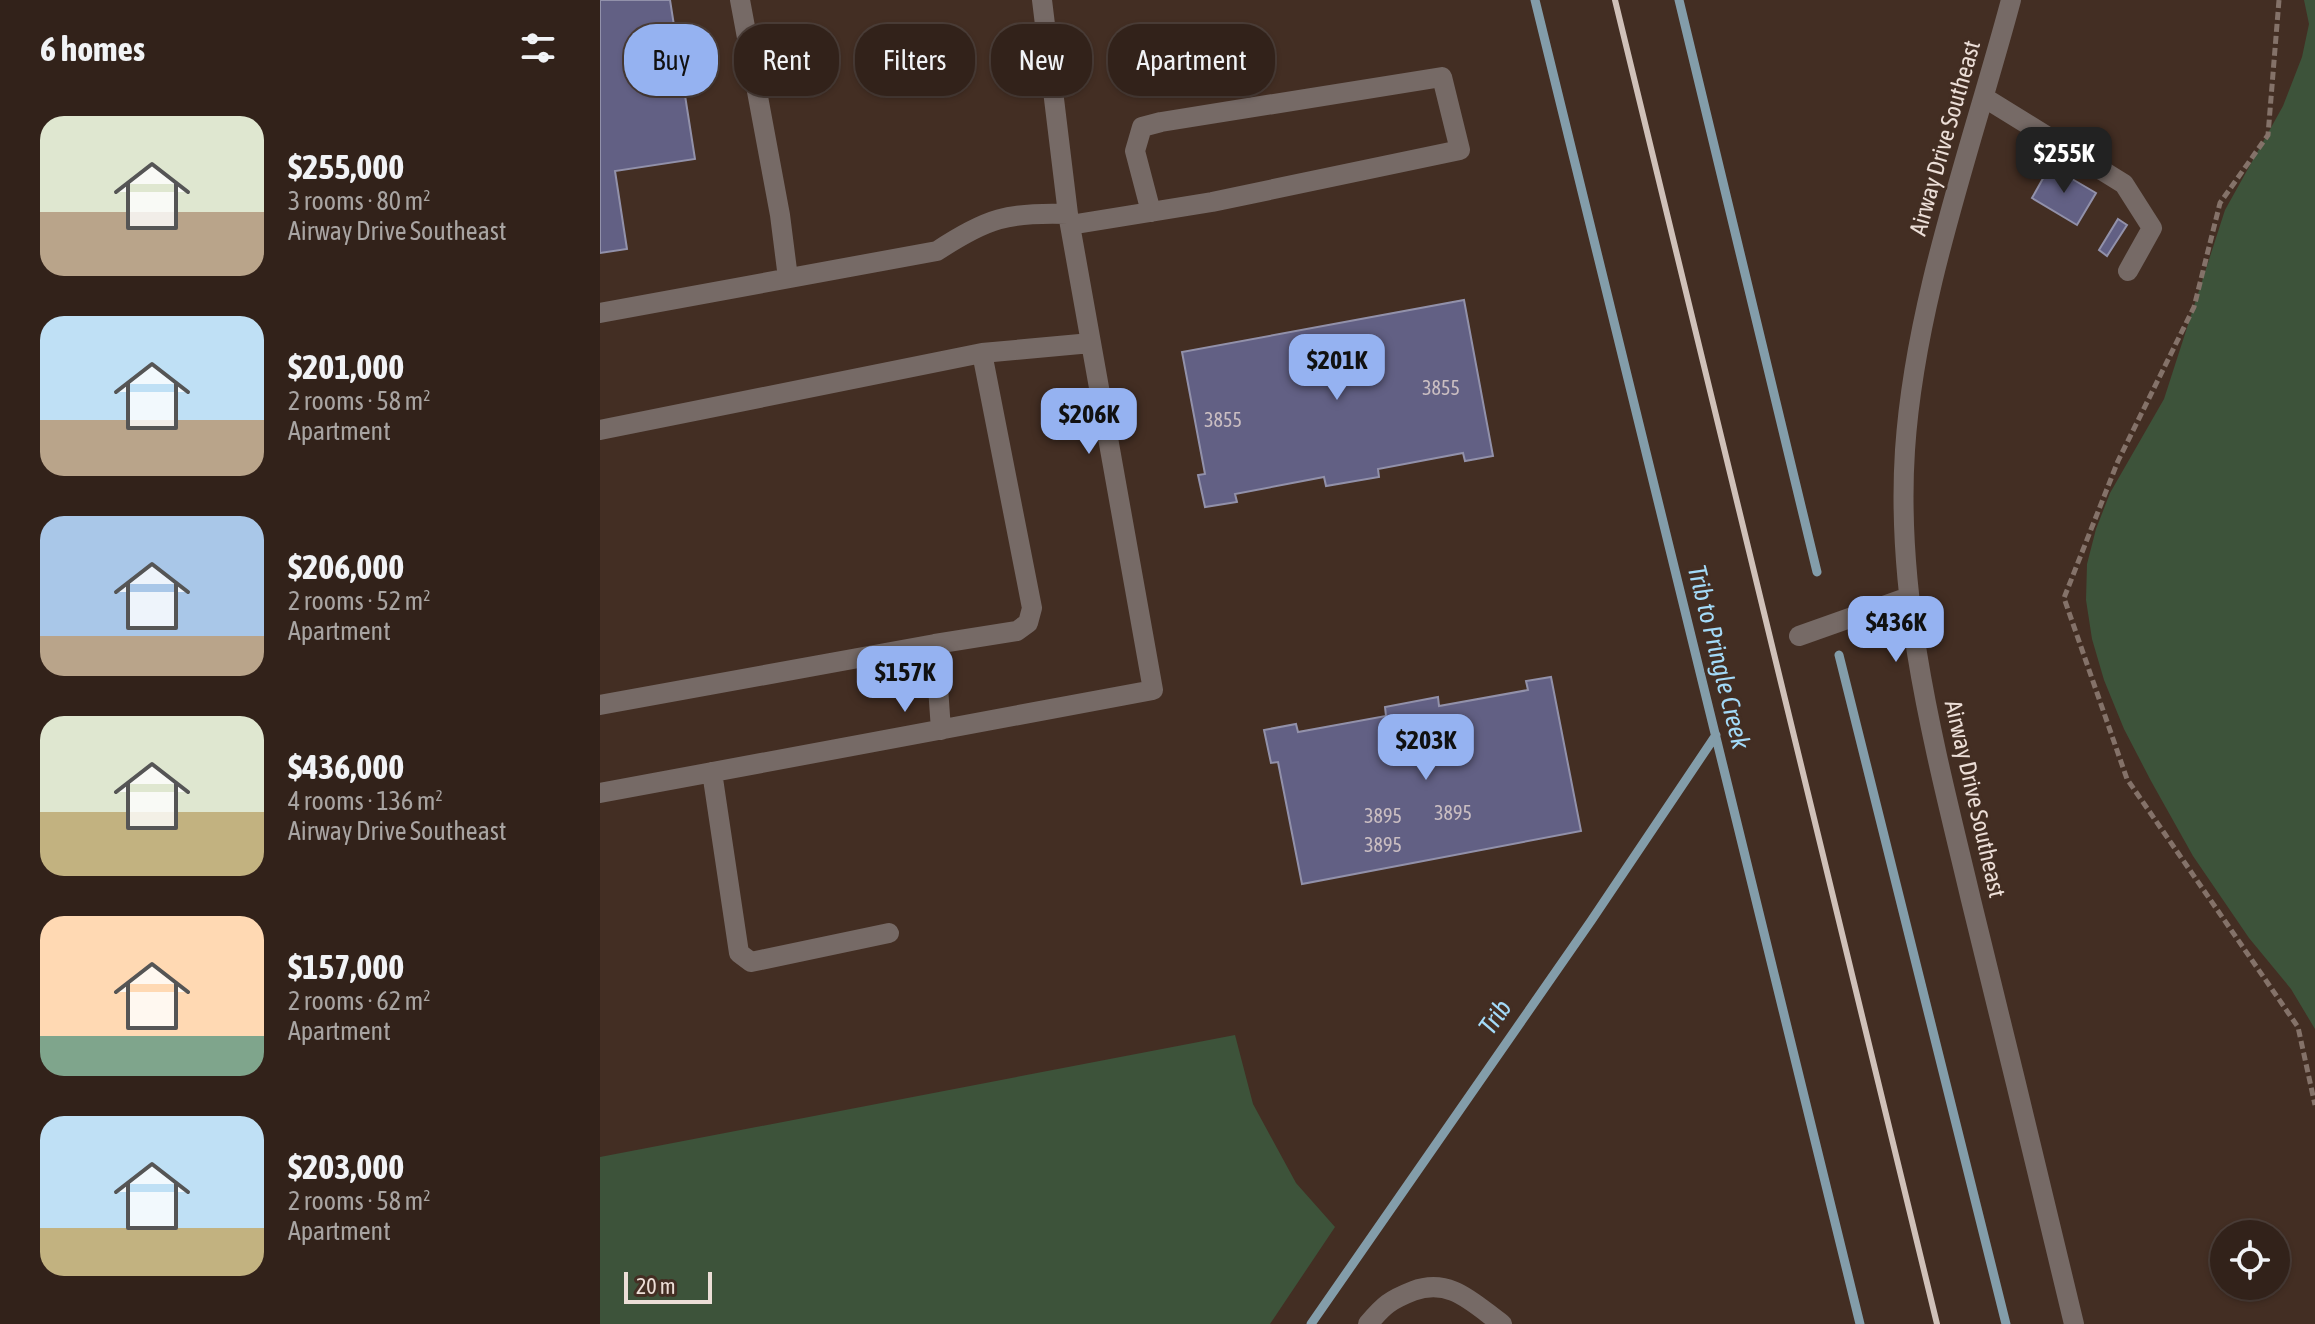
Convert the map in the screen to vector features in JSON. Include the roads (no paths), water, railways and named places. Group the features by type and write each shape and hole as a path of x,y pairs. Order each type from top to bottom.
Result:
{"street":[{"path":"740,0 780,215 788,278"},
{"path":"600,793 1153,690 1069,220 1042,0"},
{"name":"Airway Drive Southeast","path":"2011,0 1923,321 1905,450 1903,512 1911,626 1931,732 2074,1324"},
{"path":"600,313 937,251 969,229 1003,217 1028,213 1069,220 1151,212 1460,150 1442,77 1142,127 1135,151 1151,212"},
{"path":"1985,98 2124,184 2152,228 2128,271"},
{"path":"600,430 982,353 1091,343"},
{"path":"600,705 1017,631 1028,623 1032,608 982,353"},
{"path":"1799,636 1909,597"},
{"path":"935,644 941,730"},
{"path":"712,772 739,953 751,962 889,933"},
{"path":"1368,1324 1386,1302 1429,1285 1447,1287 1502,1324"}],"waterway":[{"name":"Trib to Pringle Creek","path":"1535,0 1860,1324"},
{"name":"Trib to Pringle Creek","path":"1679,0 1817,572"},
{"name":"Trib to Pringle Creek","path":"1839,655 2006,1324"},
{"name":"Trib","path":"1311,1324 1716,735"}],"railway":[{"path":"1615,0 1937,1324"}]}
